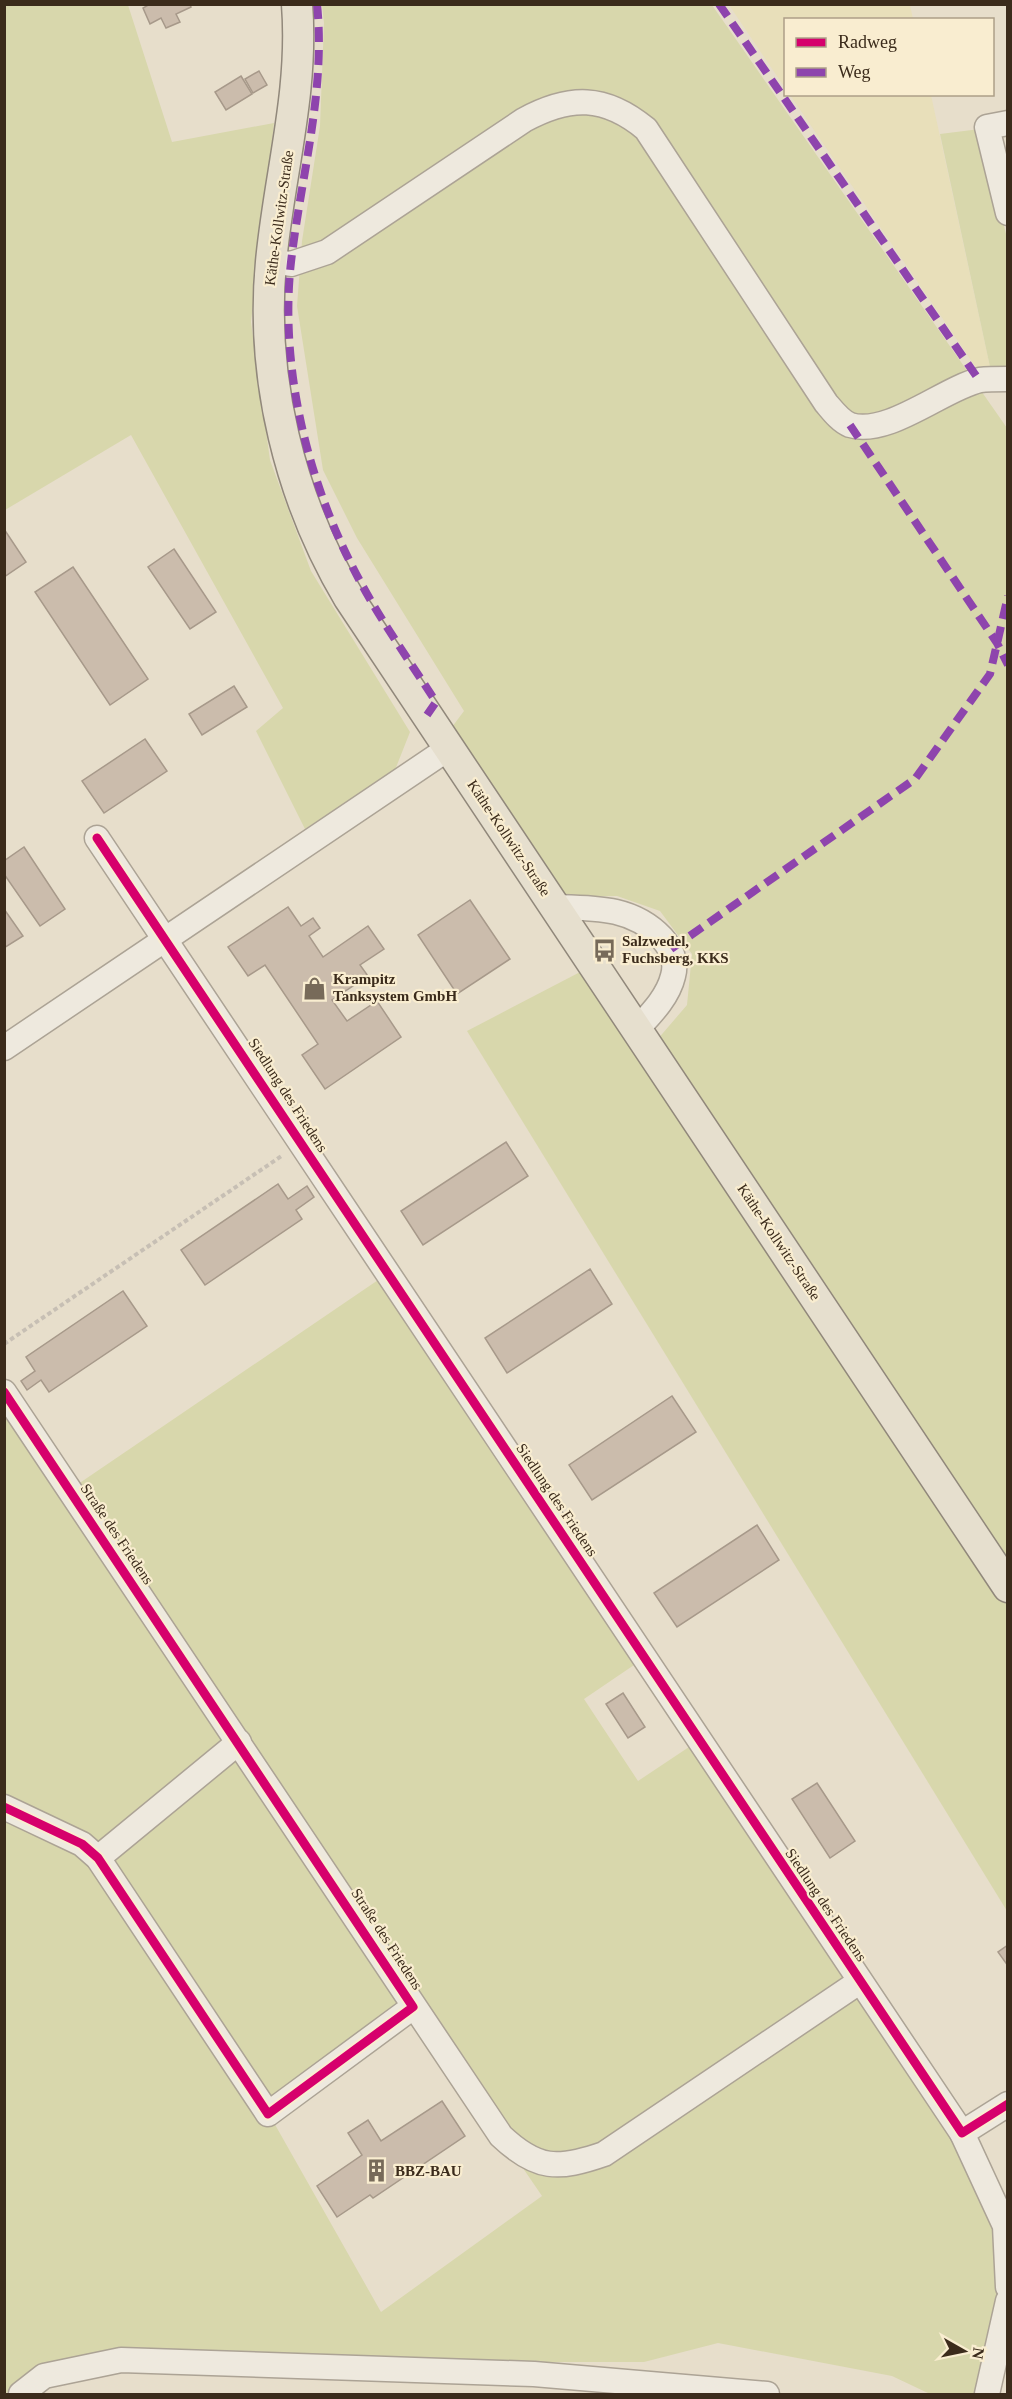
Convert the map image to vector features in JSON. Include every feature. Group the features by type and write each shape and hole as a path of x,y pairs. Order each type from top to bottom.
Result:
{"main road":[{"name":"Käthe-Kollwitz-Straße","path":"297,4 299,49 294,112 271,261 269,321 274,382 286,447 303,503 323,552 349,598 1008,1587"}],"street":[{"path":"271,261 291,264 327,252 524,120 547,107 600,102 626,112 646,129 826,403 850,425 872,425 895,419 979,380 1008,379"},
{"path":"1008,123 987,128 1008,213"},
{"path":"4,1048 449,748"},
{"name":"Siedlung des Friedens","path":"97,838 166,938 859,1982 962,2133 1005,2226 1008,2286"},
{"path":"555,907 606,909 647,923 671,949 674,975 662,1000 637,1029"},
{"name":"Straße des Friedens","path":"4,1392 240,1742 413,2007 268,2114 98,1858 82,1844 4,1807"},
{"path":"98,1858 240,1742"},
{"path":"413,2007 501,2136 532,2161 550,2166 576,2164 603,2154 859,1982"},
{"path":"962,2133 1008,2104"},
{"path":"987,2394 1008,2301"},
{"path":"21,2394 44,2376 121,2360 534,2374 767,2394"}],"path":[{"path":"4,1344 301,1143"}],"shaded area":[{"path":"729,5 910,5 913,18 784,18 784,87"},
{"path":"791,96 931,96 992,376 975,366"}],"green space":[{"path":"5,5 128,5 172,142 274,123 251,322 270,460 311,571 410,732 395,770 305,829 256,731 283,708 131,435 5,510"},
{"path":"322,5 712,5 1007,428 1007,1564 657,1040 687,1005 692,954 660,911 617,896 562,897 452,727 464,711 357,538 323,470 297,306 302,241 320,126 324,23"},
{"path":"980,129 1007,238 1007,375 992,376 940,134"},
{"path":"584,970 1007,1605 1007,1911 467,1031"},
{"path":"384,1276 637,1663 584,1699 638,1781 692,1745 957,2137 1000,2230 1003,2303 987,2394 930,2394 892,2376 718,2343 644,2362 411,2362 33,2373 5,2394 4,1407 62,1495","holes":["413,2007 542,2196 381,2312 269,2114"]}],"building":[{"path":"150,4 190,4 191,7 176,14 180,22 166,28 161,18 150,24 143,8"},
{"path":"259,71 267,85 253,93 245,79"},
{"path":"241,76 252,94 226,110 215,92"},
{"path":"4,529 26,562 4,577"},
{"path":"174,549 216,612 190,629 148,567"},
{"path":"73,567 148,679 110,705 35,592"},
{"path":"234,686 247,707 202,735 189,714"},
{"path":"145,739 167,771 104,813 82,781"},
{"path":"24,847 65,909 40,926 4,874 4,861"},
{"path":"470,900 510,959 457,994 418,935"},
{"name":"Krampitz Tanksystem GmbH","path":"288,907 301,926 313,918 320,928 309,936 323,957 368,926 384,949 360,965 368,976 332,1000 347,1021 377,1001 401,1037 325,1089 302,1055 318,1044 265,965 248,976 228,947"},
{"path":"4,909 23,936 4,948"},
{"path":"506,1142 528,1176 423,1245 401,1211"},
{"path":"278,1184 288,1199 307,1186 314,1197 296,1210 302,1219 205,1285 181,1250"},
{"path":"590,1269 612,1304 507,1373 485,1338"},
{"path":"123,1291 147,1326 49,1392 41,1380 27,1390 21,1381 35,1371 26,1357"},
{"path":"672,1396 696,1432 592,1500 569,1465"},
{"path":"757,1525 779,1560 677,1627 654,1593"},
{"path":"623,1693 645,1727 628,1738 606,1704"},
{"path":"817,1783 855,1841 830,1858 792,1799"},
{"path":"1008,1945 1008,1966 998,1952"},
{"name":"BBZ-BAU","path":"442,2101 465,2136 373,2198 370,2195 337,2217 317,2186 362,2155 348,2133 368,2120 381,2141"}],"marked path":[{"path":"317,4 319,37 315,101 295,230 288,303 294,386 302,427 326,508 361,583 436,702 427,715"},
{"path":"719,4 979,380"},
{"path":"850,425 997,643 1008,665"},
{"path":"671,949 915,779 990,674 1008,596"}],"cycle path":[{"path":"97,838 962,2133 1008,2104"},
{"path":"4,1392 413,2007 268,2114 98,1858 82,1844 4,1807"}],"place":[{"name":"Salzwedel, Fuchsberg, KKS","path":"604,950"},
{"name":"Krampitz Tanksystem GmbH","path":"315,988"},
{"name":"BBZ-BAU","path":"377,2171"}]}
